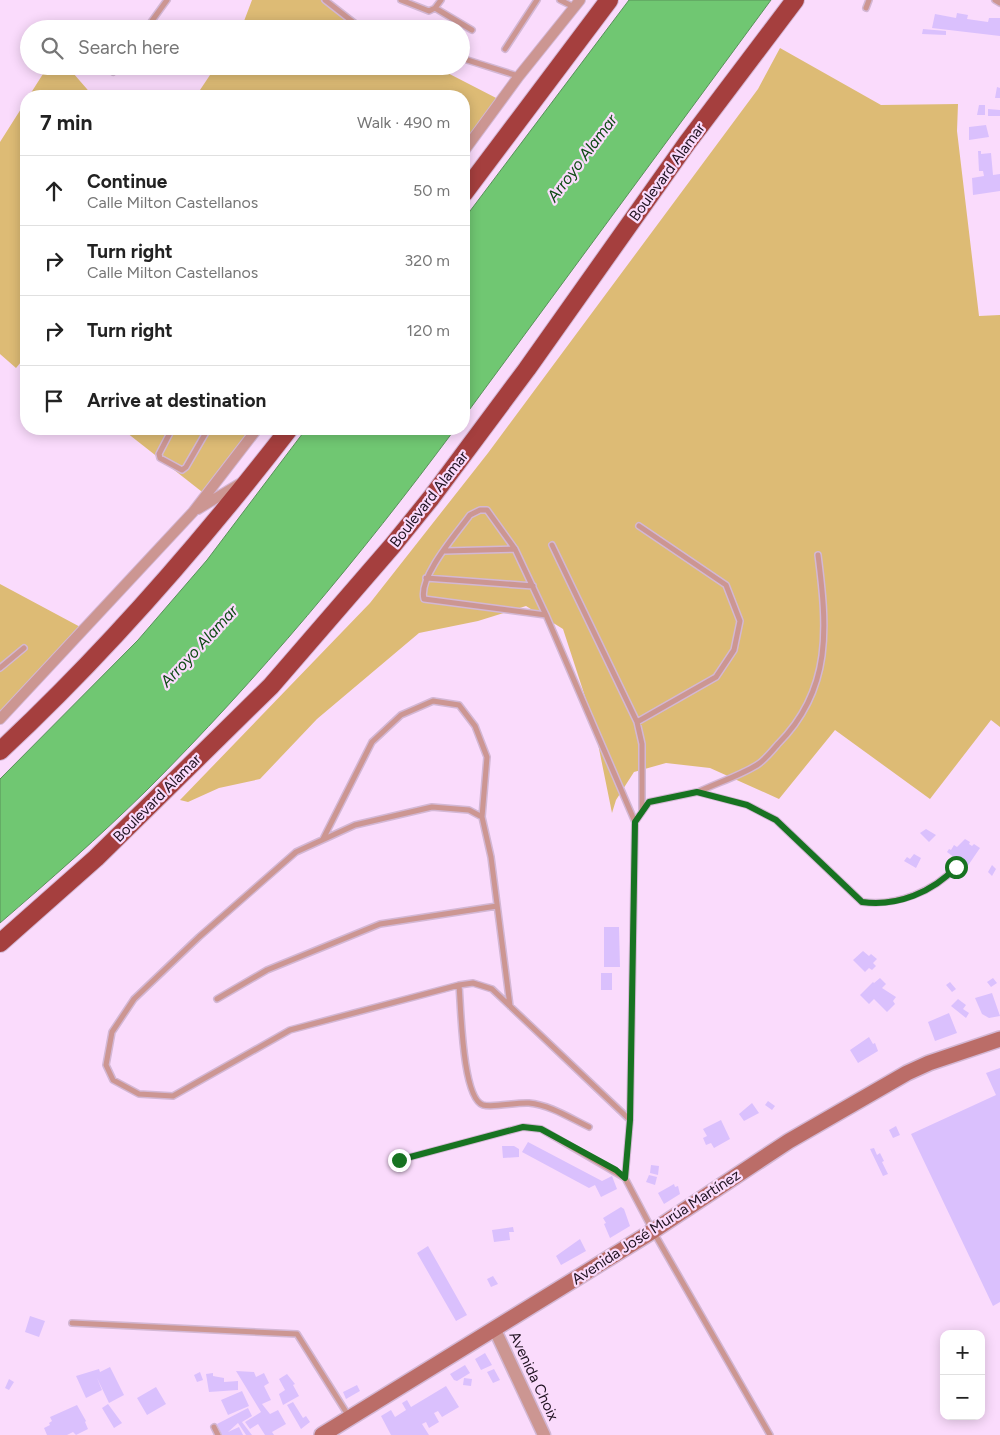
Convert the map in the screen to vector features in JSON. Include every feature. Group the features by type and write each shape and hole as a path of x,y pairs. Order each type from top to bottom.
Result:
{"highway":[{"path":"470,185 610,0"},
{"name":"Boulevard Alamar","path":"0,943 96,858 270,686 381,559 431,498 499,407 687,143 795,0"},
{"path":"0,751 106,644 251,478 284,435"}],"main road":[{"name":"Avenida José Murúa Martínez","path":"323,1435 653,1231 789,1141 906,1073 929,1063 1000,1039"}],"street":[{"path":"470,143 519,76 577,4"},
{"path":"0,719 193,512 252,435"},
{"path":"193,512 251,478"},
{"name":"Avenida Choix","path":"495,1330 544,1435"}],"lane":[{"path":"153,20 167,0"},
{"path":"325,0 351,20"},
{"path":"401,0 423,10 437,3 459,20"},
{"path":"506,49 537,0"},
{"path":"560,0 577,4"},
{"path":"866,8 869,0"},
{"path":"994,0 1000,3"},
{"path":"470,61 519,76"},
{"path":"169,435 159,454 160,458 182,470 186,468 205,435"},
{"path":"546,615 424,599 422,592 426,578 470,515 480,510 487,510 515,549 533,586 546,615 635,822 630,1120 625,1178"},
{"path":"637,722 716,677 734,650 740,621 726,585 639,526"},
{"path":"552,544 637,722 642,744 642,812"},
{"path":"445,551 515,549"},
{"path":"635,822 649,802 697,792 758,765 787,736 805,711 820,675 825,622 818,556"},
{"path":"426,578 533,586"},
{"path":"0,668 24,648"},
{"path":"323,839 348,785 372,742 401,715 433,700 460,705 475,726 487,757 482,817 490,857 510,1006"},
{"path":"697,792 747,805 776,820 862,902 871,904 923,893 934,887 956,867"},
{"path":"482,817 469,810 432,808 355,824 296,852 199,937 134,999 112,1032 106,1065 113,1080 139,1094 173,1096 290,1030 472,983 492,990 630,1120"},
{"path":"217,999 267,970 380,924 497,906"},
{"path":"459,985 468,1081 475,1100 484,1106 530,1103 554,1109 589,1128"},
{"path":"399,1160 523,1127 541,1129 616,1170 625,1178 653,1231 770,1435"},
{"path":"72,1323 297,1334 350,1418"},
{"path":"214,1427 218,1435"}],"shaded area":[{"path":"252,0 325,0 351,20 244,20"},
{"path":"780,48 881,105 958,104 957,131 979,316 1000,315 1000,727 991,720 930,799 835,730 779,799 710,768 666,763 634,772 616,800 612,813 594,724 563,629 526,606 478,621 419,633 317,719 260,779 219,788 188,802 180,800 370,603 488,453 758,89"},
{"path":"42,75 75,75 88,90 33,90"},
{"path":"210,75 451,75 502,101 470,143 470,90 200,90"},
{"path":"20,110 20,363 16,368 0,354 0,142"},
{"path":"130,435 252,435 206,495"},
{"path":"0,584 84,629 0,719"}],"water":[{"name":"Arroyo Alamar","path":"629,0 771,0 470,409 470,211"},
{"name":"Arroyo Alamar","path":"301,435 450,435 383,524 307,616 229,705 146,791 0,923 0,779 138,640 207,560"}],"building":[{"path":"957,13 968,15 967,19 988,22 989,18 1000,18 1000,36 932,28 935,14 956,18"},
{"path":"923,29 946,31 946,35 922,34"},
{"path":"997,87 1000,88 1000,98 995,98"},
{"path":"979,105 985,105 985,115 977,115"},
{"path":"988,109 1000,110 1000,116 988,116"},
{"path":"986,125 989,137 969,140 969,127"},
{"path":"978,151 981,151 981,154 991,153 993,175 1000,174 1000,191 973,195 972,178 984,176 983,171 979,171"},
{"path":"926,829 936,835 929,842 920,833"},
{"path":"965,839 972,846 974,844 980,848 967,867 947,852 954,845 957,847"},
{"path":"914,854 921,858 916,868 904,861 907,857 910,859"},
{"path":"992,865 996,869 992,876 988,872"},
{"path":"604,927 619,927 620,967 604,967"},
{"path":"863,951 877,959 873,963 876,966 872,970 869,968 865,972 853,960"},
{"path":"601,973 612,973 612,990 601,990"},
{"path":"880,978 886,984 882,988 896,997 893,1001 895,1004 887,1012 874,999 869,1004 860,995"},
{"path":"993,978 997,983 991,987 987,982"},
{"path":"950,982 956,989 952,992 946,985"},
{"path":"992,993 1000,1016 989,1018 982,1014 975,998"},
{"path":"958,999 966,1005 963,1009 969,1013 966,1018 951,1006"},
{"path":"949,1013 957,1033 935,1041 928,1022"},
{"path":"869,1037 873,1044 875,1043 878,1051 858,1063 850,1050"},
{"path":"1000,1068 1000,1302 993,1306 911,1134 996,1095 986,1073"},
{"path":"768,1101 775,1106 772,1110 765,1105"},
{"path":"752,1103 759,1113 744,1121 739,1114"},
{"path":"721,1120 730,1139 714,1148 711,1143 706,1145 703,1138 707,1136 703,1129"},
{"path":"896,1126 900,1135 893,1138 889,1130"},
{"path":"528,1142 602,1181 612,1176 617,1189 601,1197 595,1185 589,1188 522,1152"},
{"path":"502,1146 514,1146 519,1149 519,1157 503,1158"},
{"path":"874,1148 877,1155 880,1153 888,1174 883,1176 870,1149"},
{"path":"651,1165 659,1166 658,1175 650,1173"},
{"path":"649,1175 657,1177 655,1185 646,1182"},
{"path":"674,1184 675,1187 678,1186 680,1194 664,1204 658,1193"},
{"path":"621,1207 624,1209 630,1226 610,1238 603,1218"},
{"path":"513,1227 514,1232 509,1232 510,1240 494,1242 492,1230"},
{"path":"580,1239 586,1251 561,1265 556,1256"},
{"path":"428,1246 467,1315 456,1321 417,1253"},
{"path":"493,1276 498,1284 491,1287 487,1279"},
{"path":"30,1316 45,1321 39,1337 25,1332"},
{"path":"485,1353 492,1365 481,1370 475,1359"},
{"path":"465,1365 470,1373 457,1381 454,1380 450,1374"},
{"path":"110,1367 124,1395 109,1403 97,1378 102,1390 86,1398 76,1376 99,1369 100,1372"},
{"path":"494,1369 500,1380 493,1383 487,1372"},
{"path":"236,1371 254,1372 256,1377 264,1373 269,1383 264,1386 271,1400 262,1404 270,1414 278,1410 286,1424 272,1432 274,1435 265,1435 258,1424 250,1429 245,1422 261,1412"},
{"path":"200,1372 203,1380 197,1382 194,1375"},
{"path":"213,1373 213,1376 224,1378 224,1382 238,1381 238,1390 209,1392 206,1374"},
{"path":"287,1374 295,1384 293,1385 299,1396 283,1405 279,1394 285,1390 279,1379"},
{"path":"464,1378 472,1379 471,1386 463,1385"},
{"path":"9,1379 14,1382 9,1390 5,1388"},
{"path":"357,1385 360,1391 346,1399 343,1392"},
{"path":"446,1386 459,1407 442,1417 438,1411 434,1413 439,1422 429,1428 426,1422 422,1424 429,1435 391,1435 381,1416 391,1410 395,1417 406,1410 402,1403 407,1400 411,1407"},
{"path":"156,1387 166,1404 147,1415 137,1398"},
{"path":"242,1391 249,1406 228,1415 221,1400"},
{"path":"293,1402 303,1418 306,1416 310,1422 301,1429 287,1405"},
{"path":"108,1404 122,1423 114,1428 102,1408"},
{"path":"77,1405 86,1421 88,1429 76,1435 73,1432 67,1435 47,1435 44,1428 50,1425 49,1423 52,1421 50,1417"},
{"path":"248,1408 252,1416 242,1422 252,1435 246,1435 238,1423 228,1432 239,1427 243,1435 222,1435 217,1424"}],"route":[{"path":"399,1160 523,1127 541,1129 616,1170 625,1178 630,1120 635,822 649,802 697,792 747,805 776,820 855,897 862,902 871,904 923,893 946,878 956,867"}]}
